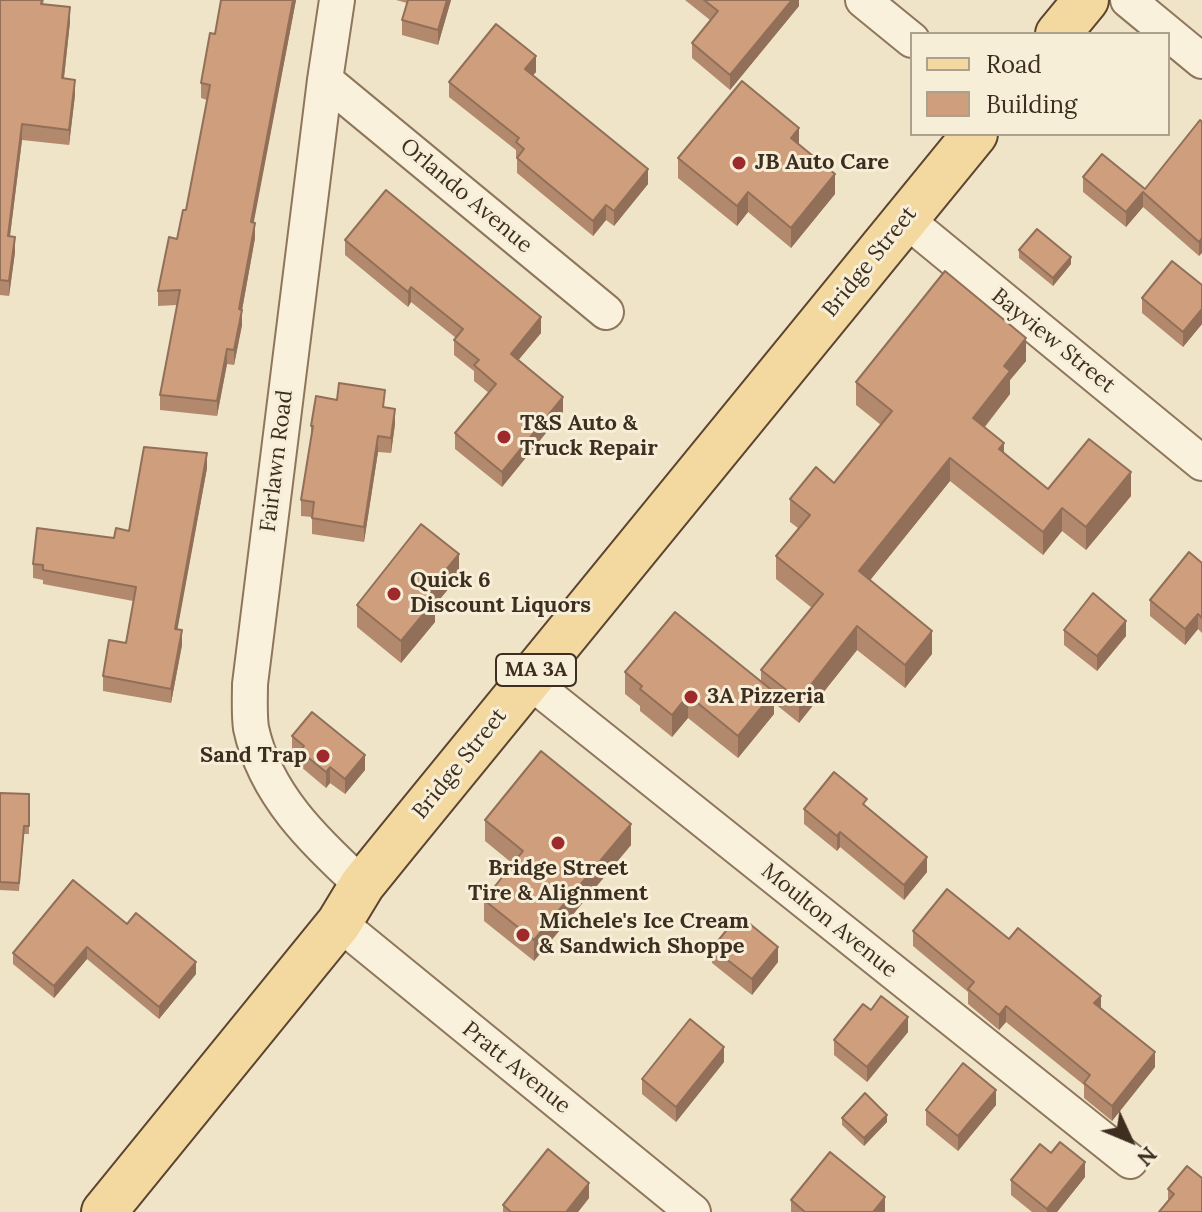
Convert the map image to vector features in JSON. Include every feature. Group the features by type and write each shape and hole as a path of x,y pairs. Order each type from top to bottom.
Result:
{"main road":[{"path":"1060,32 1086,0"},
{"name":"Bridge Street","path":"104,1212 339,923 362,885 973,136"}],"street":[{"name":"Fairlawn Road","path":"337,0 251,674 251,726 263,765 283,801 311,836 362,885"},
{"path":"863,0 910,38"},
{"path":"1128,0 1167,32"},
{"path":"1170,35 1202,61"},
{"name":"Orlando Avenue","path":"325,80 606,312"},
{"name":"Bayview Street","path":"905,219 1202,463"},
{"name":"Moulton Avenue","path":"528,680 1130,1161"},
{"name":"Pratt Avenue","path":"339,923 693,1212"}],"building":[{"path":"0,0 42,0 41,4 70,7 62,78 75,80 69,130 22,124 8,236 15,237 9,281 0,280"},
{"path":"221,0 293,0 251,222 255,223 239,309 242,310 234,350 227,349 217,401 160,395 180,290 158,291 169,237 177,239 183,210 186,210 210,85 201,83 210,33 215,34"},
{"path":"408,0 447,0 438,30 402,20"},
{"path":"704,0 792,0 730,75 692,43 718,11"},
{"path":"496,24 536,56 525,69 648,169 614,211 606,205 593,221 517,158 524,149 516,142 519,138 449,82"},
{"path":"742,81 799,128 791,138 835,174 791,228 748,192 737,206 678,158"},
{"path":"1200,120 1202,238 1199,242 1143,192 1126,212 1083,177 1102,154 1145,189"},
{"path":"386,190 541,317 511,354 563,397 502,472 455,433 496,384 474,365 479,360 454,340 463,329 411,287 408,292 345,240"},
{"path":"1037,229 1071,257 1053,278 1019,250"},
{"path":"1172,261 1202,285 1202,309 1183,332 1142,298"},
{"path":"945,271 1026,338 1004,366 1010,371 973,418 1004,443 999,449 1048,489 1089,439 1131,472 1086,527 1062,508 1043,532 950,458 859,571 932,631 905,665 857,626 799,700 761,670 823,594 776,556 810,515 790,499 816,467 834,483 892,411 856,382"},
{"path":"339,383 385,390 383,407 395,409 391,438 378,436 364,527 312,518 314,502 301,500 316,396 337,400"},
{"path":"144,447 207,453 175,629 182,630 171,689 103,676 109,640 126,643 136,587 43,570 43,565 33,564 37,528 114,538 116,528 129,531"},
{"path":"421,524 459,554 427,593 435,600 401,641 357,605"},
{"path":"1189,552 1202,563 1202,618 1198,614 1185,629 1150,600"},
{"path":"1093,593 1126,621 1097,656 1064,630"},
{"name":"3A Pizzeria","path":"675,612 774,692 738,736 688,695 672,715 640,689 642,686 625,672"},
{"path":"312,712 365,755 345,779 330,767 326,772 300,751 304,746 292,736"},
{"path":"541,751 631,824 534,940 484,900 523,851 485,820"},
{"path":"834,772 867,799 863,804 927,857 904,885 840,832 837,836 804,809"},
{"path":"0,793 29,794 29,826 24,826 19,883 0,882"},
{"path":"73,880 127,924 136,913 196,962 159,1007 87,947 54,986 13,953"},
{"path":"947,889 1009,939 1018,928 1101,996 1094,1003 1155,1052 1112,1106 1084,1083 1090,1075 1006,1006 999,1015 968,989 974,982 913,931"},
{"path":"739,915 778,947 752,979 712,948"},
{"path":"881,996 908,1017 867,1067 834,1040 863,1004 871,1010"},
{"path":"690,1019 724,1047 676,1107 642,1079"},
{"path":"963,1063 996,1090 958,1136 926,1110"},
{"path":"865,1093 887,1115 864,1138 842,1118"},
{"path":"1060,1142 1085,1162 1047,1209 1011,1180 1040,1144 1051,1153"},
{"path":"548,1149 589,1183 566,1212 511,1212 503,1205"},
{"path":"830,1152 885,1197 873,1212 805,1212 791,1200"},
{"path":"1187,1166 1202,1178 1202,1212 1159,1212 1174,1194 1168,1189"}],"place":[{"name":"JB Auto Care","path":"739,163"},
{"name":"T&S Auto & Truck Repair","path":"504,437"},
{"name":"Quick 6 Discount Liquors","path":"394,594"},
{"name":"3A Pizzeria","path":"691,697"},
{"name":"Sand Trap","path":"323,756"},
{"name":"Bridge Street Tire & Alignment","path":"558,843"},
{"name":"Michele's Ice Cream & Sandwich Shoppe","path":"523,935"}]}
